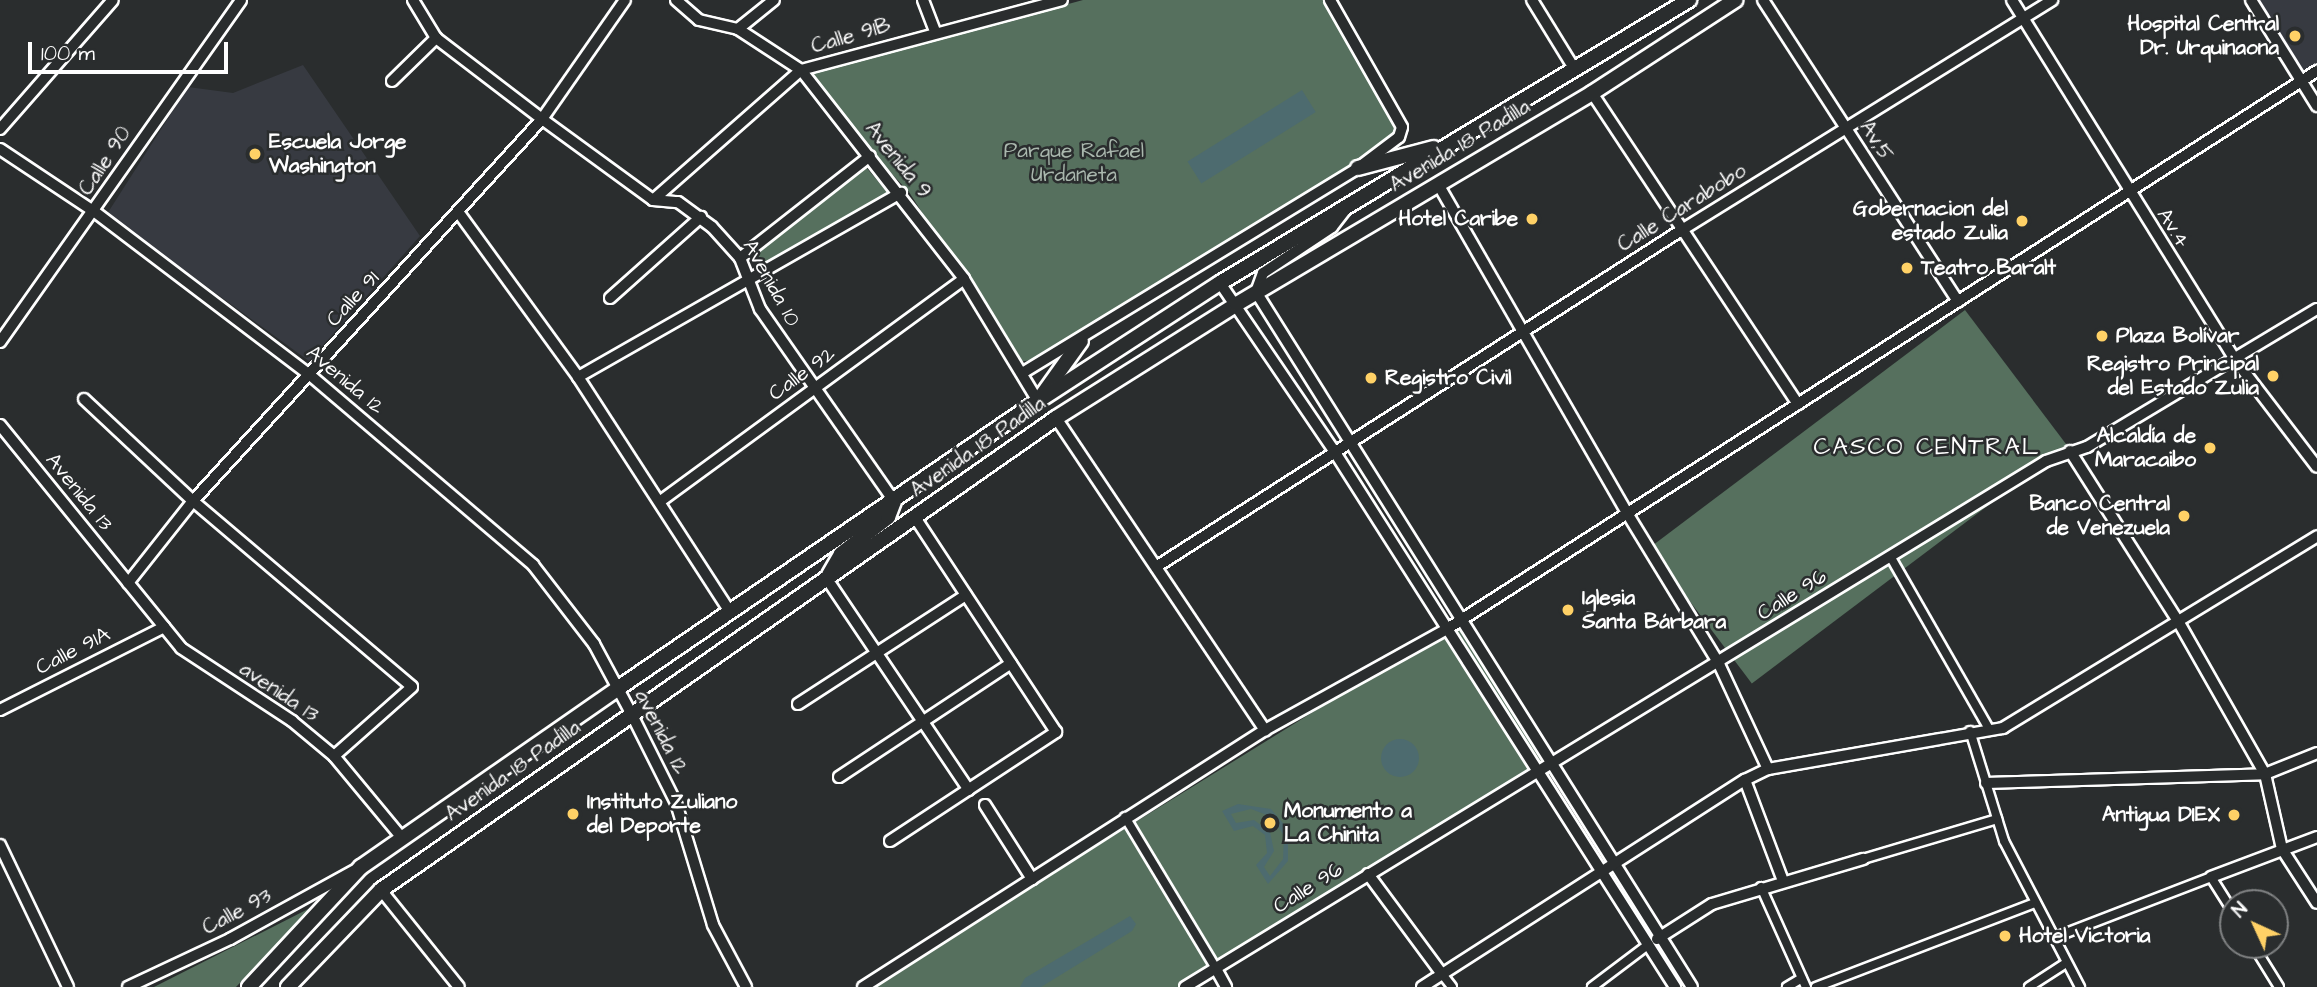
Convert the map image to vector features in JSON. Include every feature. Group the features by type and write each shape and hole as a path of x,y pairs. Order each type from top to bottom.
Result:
{"street":[{"path":"0,128 113,0"},
{"name":"Calle 90","path":"0,342 95,212 241,0"},
{"name":"Avenida 10","path":"413,0 436,38 542,119 653,200 670,199 701,217 740,258 747,282 813,390 894,501"},
{"name":"Calle 91","path":"128,583 193,501 459,213 542,119 625,0"},
{"name":"Avenida 9","path":"677,0 699,20 738,29 802,70 901,193 964,279 1024,372 1038,401"},
{"path":"738,29 774,0"},
{"path":"923,0 936,32"},
{"path":"1024,372 1081,341 1358,168 1399,136 1402,127 1329,0"},
{"path":"1532,0 1575,70"},
{"name":"Avenida 18 Padilla","path":"249,987 361,867 617,689 1038,401 1220,283 1689,0"},
{"name":"Avenida 18 Padilla","path":"288,987 381,890 1056,418 1256,292 1592,93 1735,0"},
{"name":"Av,5","path":"1763,0 1958,301"},
{"name":"Av.4","path":"2012,0 2129,195 2236,361 2317,467"},
{"name":"Calle Carabobo","path":"1156,567 1680,231 2052,0"},
{"path":"2251,0 2317,106"},
{"name":"Calle 91B","path":"653,200 802,70 1055,1"},
{"path":"392,81 436,38"},
{"path":"863,987 1125,817 1265,730 1447,629 1958,301 2129,195 2317,71"},
{"path":"1592,93 1680,231 1798,404"},
{"path":"1358,168 1452,144"},
{"name":"Avenida 12","path":"0,149 95,212 310,375 533,565 584,630 617,689"},
{"path":"740,258 870,156"},
{"path":"1438,184 1521,332 1719,664 1768,769"},
{"path":"578,377 901,193"},
{"path":"1350,203 1332,228 1263,273 1256,292 1555,763 1692,987"},
{"path":"459,213 578,377 662,500 730,612"},
{"path":"610,298 701,217"},
{"name":"Calle 92","path":"662,500 964,279"},
{"path":"1220,283 1237,304 1336,454 1675,987"},
{"name":"Calle 96","path":"1185,987 1535,770 1555,763 1719,664 1890,556 2070,451 2087,447 2236,361 2317,309"},
{"path":"1038,401 1081,341"},
{"path":"84,400 193,501 412,687 334,756"},
{"path":"1056,418 1265,730"},
{"name":"Avenida 13","path":"0,425 128,583"},
{"path":"2070,451 2178,621 2265,774 2283,849 2317,903"},
{"path":"894,501 888,517 841,554 827,579 968,790"},
{"path":"890,841 1056,732 915,517"},
{"path":"1422,987 1745,780 1768,769 1970,731 2003,728 2317,536"},
{"path":"1890,556 1989,729"},
{"name":"avenida 13","path":"128,583 164,627 200,664 292,721 334,756 403,839"},
{"path":"798,704 966,595"},
{"name":"Calle 91A","path":"0,710 164,627"},
{"path":"839,777 1011,663"},
{"name":"avenida 12","path":"617,689 676,803 713,925 746,987"},
{"path":"1970,731 1997,819 2035,903 2080,987"},
{"path":"1986,783 2265,774 2317,753"},
{"path":"1745,780 1783,881"},
{"path":"985,805 1032,878"},
{"path":"1125,817 1226,987"},
{"path":"1592,987 1649,944 1712,904 1761,887 1997,819"},
{"path":"2053,937 2317,837"},
{"path":"0,845 68,987"},
{"name":"Calle 93","path":"128,987 230,939 361,867"},
{"path":"1368,874 1452,987"},
{"path":"2211,877 2219,890"},
{"path":"1761,887 1806,987"},
{"path":"381,890 459,987"},
{"path":"1816,987 2035,903"},
{"path":"264,987 277,957"},
{"path":"2262,959 2279,987"},
{"path":"2029,987 2066,963"},
{"path":"1787,987 1802,978"}],"shaded area":[{"name":"Hospital Central Dr. Urquinaona","path":"2249,0 2317,0 2317,71 2301,81"},
{"name":"Escuela Jorge Washington","path":"303,65 420,236 309,361 107,214 188,87 233,93"}],"green space":[{"name":"Parque Rafael Urdaneta","path":"1083,0 1327,0 1402,123 1395,143 1041,359 1017,362 909,192 800,77"},
{"path":"865,166 888,193 759,267 753,253"},
{"path":"1965,310 2067,446 1752,683 1650,548"},
{"path":"1457,623 1545,764 1178,987 869,987"},
{"path":"314,906 236,987 154,987"}],"water":[{"path":"1302,90 1316,112 1201,184 1188,162"},
{"path":"1400,739 1414,744 1419,758 1414,772 1400,777 1386,772 1381,758 1386,744"},
{"path":"1238,804 1271,809 1288,829 1288,861 1268,884 1256,865 1267,853 1265,835 1253,826 1234,831 1222,811","holes":["1251,809 1272,817 1284,836 1283,859 1270,876 1264,867 1274,851 1270,832 1254,820 1236,823 1231,814"]},
{"path":"1130,916 1136,924 1132,931 1041,987 1020,987 1025,978"}],"place":[{"name":"Hospital Central Dr. Urquinaona","path":"2295,36"},
{"name":"Escuela Jorge Washington","path":"255,154"},
{"name":"Hotel Caribe","path":"1532,219"},
{"name":"Gobernacion del estado Zulia","path":"2022,221"},
{"name":"Teatro Baralt","path":"1907,268"},
{"name":"Plaza Bolívar","path":"2102,336"},
{"name":"Registro Principal del Estado Zulia","path":"2273,376"},
{"name":"Registro Civil","path":"1371,378"},
{"name":"Alcaldía de Maracaibo","path":"2210,448"},
{"name":"Banco Central de Venezuela","path":"2184,516"},
{"name":"Iglesia Santa Bárbara","path":"1568,610"},
{"name":"Instituto Zuliano del Deporte","path":"573,814"},
{"name":"Antigua DIEX","path":"2234,815"},
{"name":"Monumento a La Chinita","path":"1270,823"},
{"name":"Hotel Victoria","path":"2005,936"}],"district":[{"name":"CASCO CENTRAL","path":"1927,448"}]}
